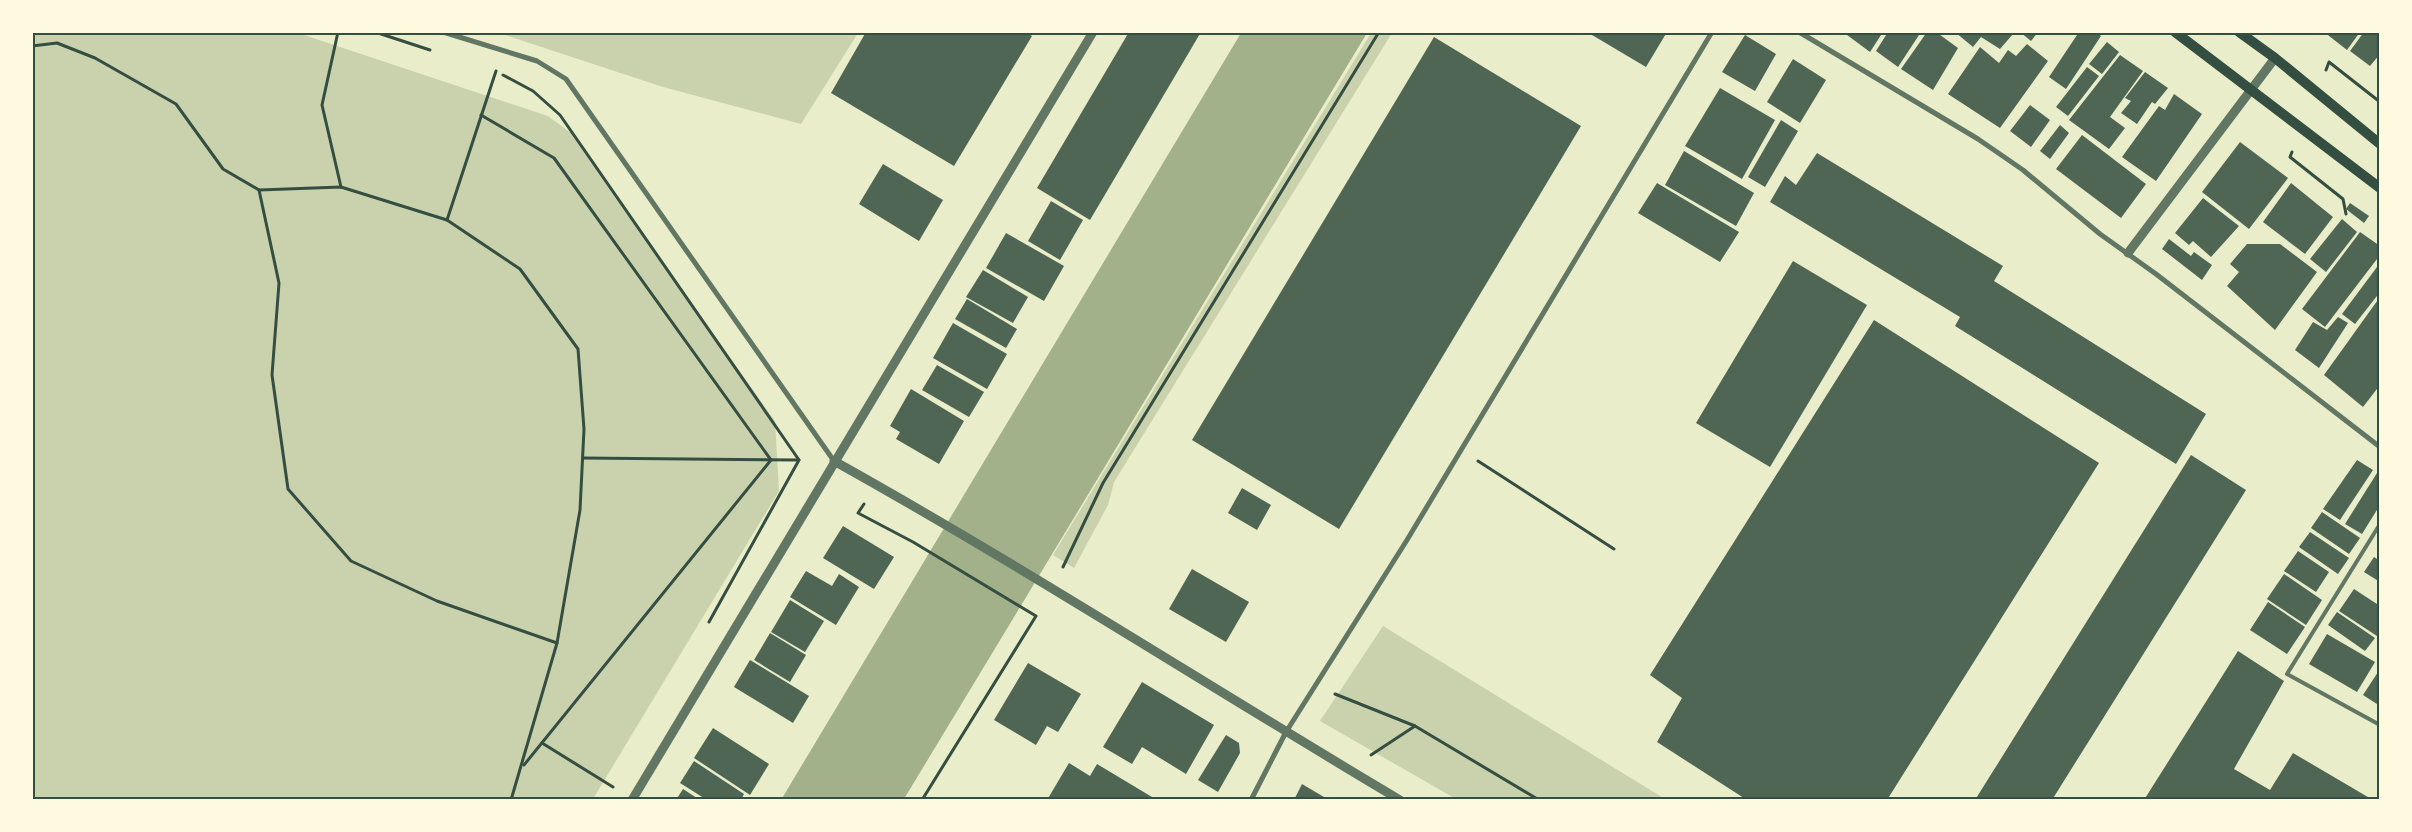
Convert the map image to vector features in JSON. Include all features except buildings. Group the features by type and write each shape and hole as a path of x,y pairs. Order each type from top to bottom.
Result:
{"main road":[{"path":"2175,32 2380,188"},
{"path":"2239,32 2275,58 2380,144"}],"street":[{"path":"443,32 537,61 566,80 834,461 1045,584 1400,800"},
{"path":"632,800 834,461 1094,32"},
{"path":"1251,800 1286,732 1407,540 1712,32"},
{"path":"1799,32 1978,140 2023,170 2100,234 2128,253 2380,447"},
{"path":"2128,253 2275,58"}],"lane":[{"path":"2380,524 2287,674 2380,725"}],"path":[{"path":"338,32 322,105 341,187"},
{"path":"374,32 431,50"},
{"path":"1063,568 1103,483 1379,32"},
{"path":"32,46 57,43 95,58 176,104 223,169 259,190 341,187 447,220 520,269 578,349 584,429 580,510 557,643 522,768 511,800"},
{"path":"2329,62 2380,102"},
{"path":"487,68 533,91 560,115 799,460"},
{"path":"447,220 496,71"},
{"path":"481,115 554,158 771,460"},
{"path":"2290,157 2343,199 2346,214"},
{"path":"259,190 279,283 272,375 288,489 350,561 437,601 557,643"},
{"path":"583,458 799,460"},
{"path":"1476,459 1614,549"},
{"path":"522,768 771,460"},
{"path":"708,624 799,460"},
{"path":"858,513 913,542 1036,616 922,800"},
{"path":"1334,694 1415,726 1539,800"},
{"path":"1371,756 1415,726"},
{"path":"542,743 616,789 613,794"}],"shaded area":[{"path":"32,33 298,33 548,116 571,133 775,421 779,491 593,799 33,799"},
{"path":"499,33 858,33 801,124 663,87"},
{"path":"1241,33 1367,33 904,799 781,800"},
{"path":"1371,33 1392,33 1114,482 1108,505 1074,568 1053,555"},
{"path":"1383,626 1665,799 1456,799 1320,721"}]}
